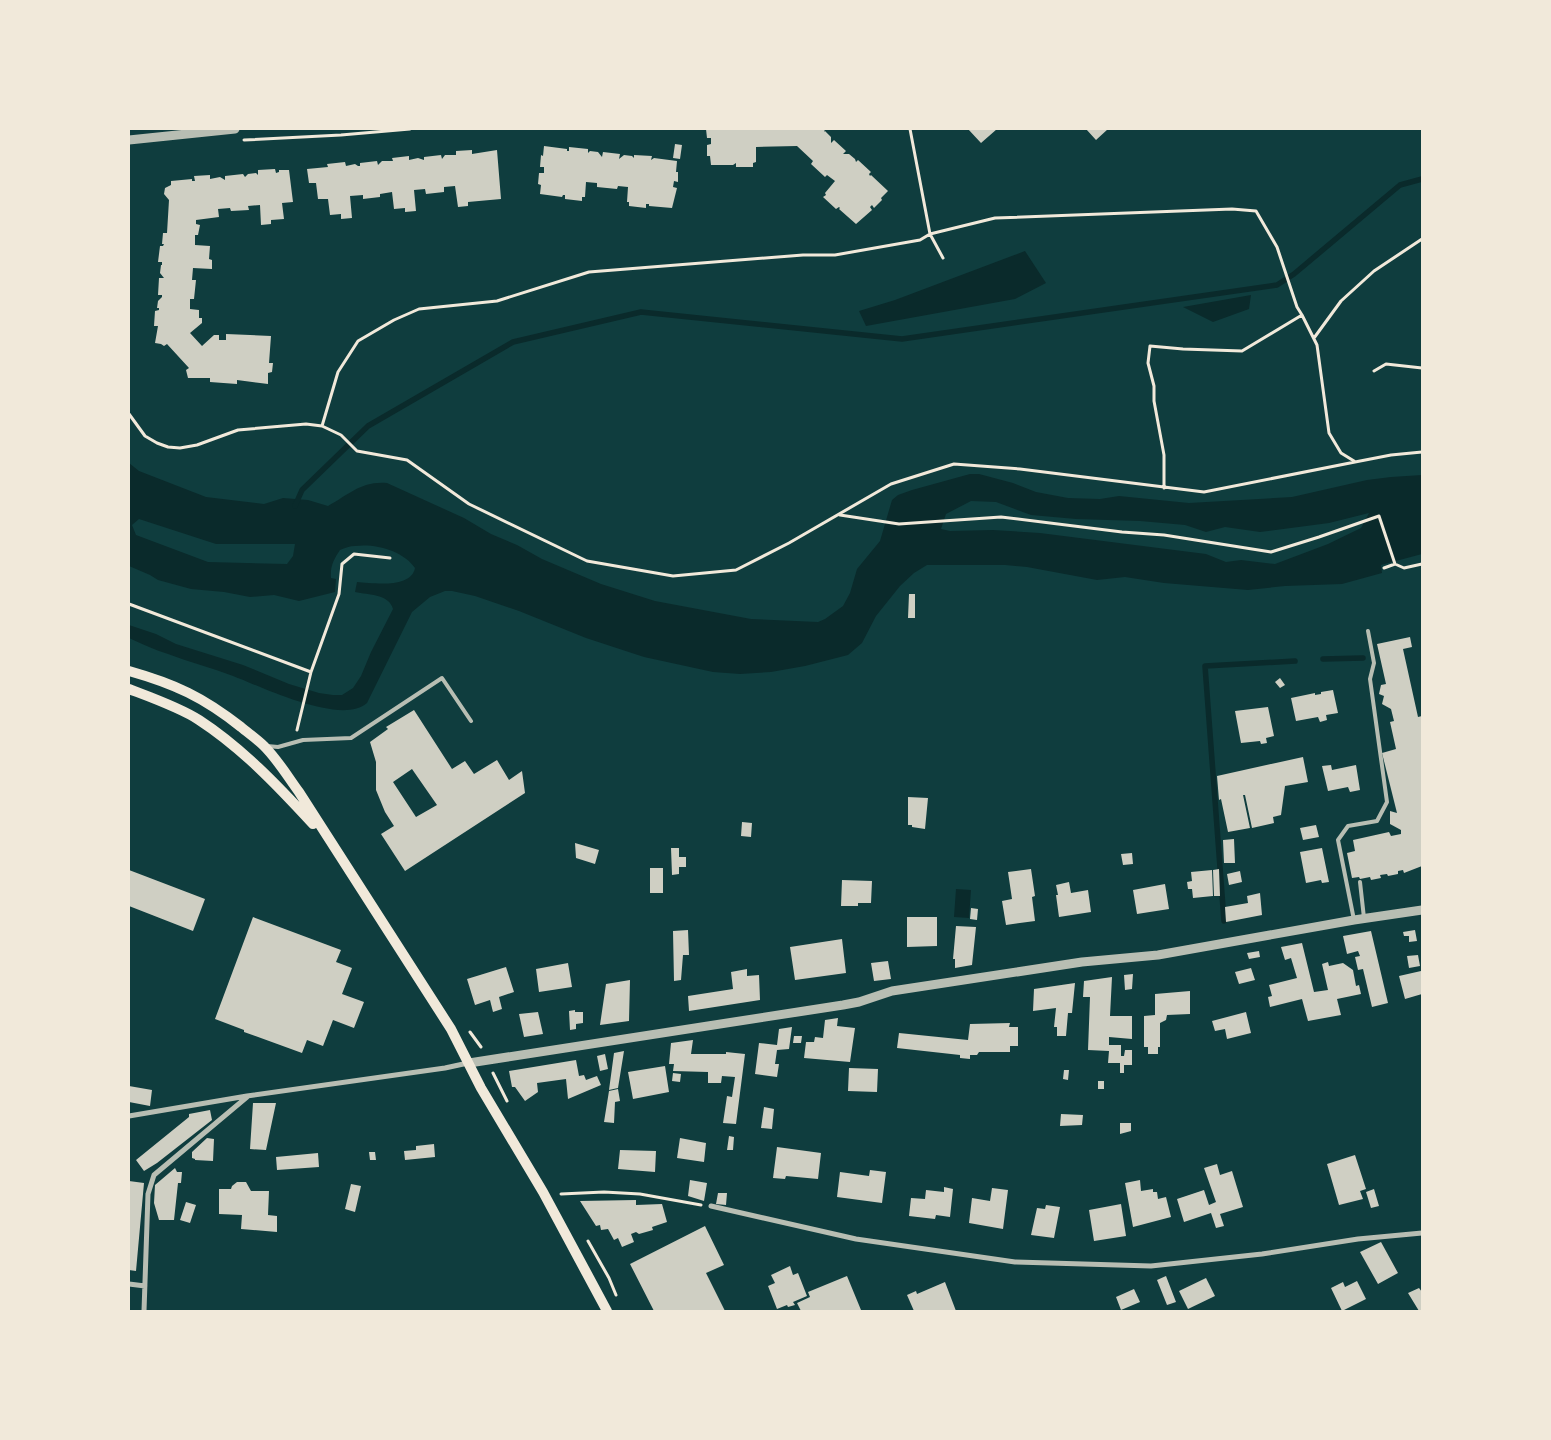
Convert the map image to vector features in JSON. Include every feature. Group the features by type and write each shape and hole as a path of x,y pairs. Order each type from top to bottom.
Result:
{"main road":[{"path":"129,671 162,680 200,697 225,714 264,746 299,792 451,1029 481,1088 543,1192 607,1311"},
{"path":"129,689 198,719 226,739 256,765 331,843"}],"street":[{"path":"129,140 235,129"},
{"path":"129,1116 247,1096 445,1068 843,1005 859,1002 892,991 1082,962 1158,955 1364,918 1422,910"},
{"path":"144,1311 148,1194 154,1175 247,1096"},
{"path":"712,1206 856,1239 1025,1262 1151,1266 1262,1254 1358,1239 1422,1233"},
{"path":"129,1284 145,1286"}],"lane":[{"path":"1354,920 1338,840 1348,826 1377,821 1387,802 1370,680 1374,663 1368,631"},
{"path":"264,746 278,748 303,740 350,738 442,678 471,721"},
{"path":"1360,882 1364,918"}],"path":[{"path":"243,140 410,129"},
{"path":"910,129 930,234 943,258"},
{"path":"322,426 338,372 358,341 394,320 420,309 497,301 589,272 803,255 835,255 920,240 930,234 995,218 1246,209 1256,211 1277,247 1297,307 1317,345 1329,433 1341,453 1355,462"},
{"path":"1314,338 1341,301 1374,271 1422,239"},
{"path":"1164,488 1164,454 1154,401 1154,386 1148,363 1150,346 1183,350 1242,351 1302,315"},
{"path":"1374,371 1386,364 1422,368"},
{"path":"129,414 145,436 162,445 180,448 197,445 238,430 306,424 322,426 342,436 357,451 407,460 469,504 587,561 673,576 736,570 840,515 891,484 954,464 1020,469 1204,492 1391,455 1422,452"},
{"path":"840,515 899,524 1001,517 1122,532 1164,535 1271,552 1379,516 1395,564"},
{"path":"278,748 297,730 311,672 339,594 342,564 354,554 390,558"},
{"path":"1384,568 1395,564 1404,568 1422,564"},
{"path":"129,604 311,672"},
{"path":"543,1192 561,1194 604,1192 640,1194 712,1206"}],"water":[{"path":"1025,251 1046,283 1015,299 866,326 859,311 895,300"},
{"path":"1251,295 1249,309 1213,322 1183,307"},
{"path":"129,463 139,471 206,497 264,504 283,498 308,500 328,506 363,486 387,483 464,518 491,534 517,545 542,559 601,584 655,601 751,619 818,622 843,606 850,593 857,569 880,541 892,500 898,495 912,490 970,474 979,474 1013,483 1036,492 1068,498 1100,499 1119,496 1189,503 1292,497 1367,480 1422,475 1422,554 1381,565 1382,573 1342,584 1285,586 1248,590 1164,583 1125,577 1097,580 1027,567 1005,565 927,565 914,573 900,586 876,616 862,643 848,655 771,672 740,674 713,672 644,657 586,638 519,611 475,596 445,591 430,597 412,612 367,703 355,709 339,710 301,702 225,673 153,649 129,638 129,625 156,634 176,644 243,665 289,684 319,693 342,695 353,688 361,676 393,609 391,604 383,598 355,592 357,582 381,584 399,582 406,579 412,575 415,568 404,557 380,547 363,545 340,550 331,570 331,578 336,579 335,592 299,601 274,595 250,597 191,589 158,580 129,566","holes":["971,501 996,502 1031,515 1185,525 1206,532 1225,527 1260,532 1329,523 1369,513 1361,528 1328,544 1275,564 1241,560 1226,562 1206,554 1040,533 993,530 950,531 941,529 946,514","139,519 216,544 295,544 293,556 287,564 208,562 136,535 132,525"]},
{"path":"956,889 971,890 969,918 954,917"}],"building":[{"path":"706,129 825,129 824,132 831,137 831,143 834,140 846,151 843,154 849,154 856,162 858,160 871,172 870,176 888,191 881,198 882,200 874,208 872,205 870,207 872,210 856,224 839,207 836,209 823,197 835,181 827,175 825,177 811,164 813,161 797,146 756,147 756,162 753,163 753,167 736,167 736,163 733,165 711,165 710,156 707,156 707,145 711,144 711,138 707,138"},
{"path":"968,129 997,129 981,143"},
{"path":"1086,129 1108,129 1096,140"},
{"path":"675,144 682,145 680,159 673,158"},
{"path":"544,146 567,149 567,151 569,151 569,147 588,149 588,153 590,151 598,152 602,157 603,152 620,154 619,159 624,155 634,158 634,155 652,156 651,160 654,158 677,161 676,172 678,172 678,182 674,181 673,187 677,188 672,208 649,206 649,204 646,204 646,208 629,206 629,202 627,202 628,187 618,186 617,189 597,187 597,183 586,182 585,197 582,197 582,201 565,199 565,195 562,197 540,194 541,185 538,184 539,173 544,173 544,167 540,167"},
{"path":"472,150 472,154 497,150 501,199 468,202 468,206 458,207 455,186 444,187 444,192 426,194 425,189 414,190 416,211 405,212 405,208 394,209 392,192 380,194 380,197 363,199 363,195 350,196 352,218 341,219 341,214 330,215 328,199 318,199 316,183 309,183 307,169 328,167 327,164 345,162 346,166 355,164 360,166 360,163 377,161 378,165 382,161 393,161 392,158 409,156 409,160 418,158 424,160 424,157 441,155 442,159 445,155 456,155 456,151"},
{"path":"275,169 276,173 279,170 289,170 293,202 282,203 284,219 271,220 271,224 261,225 260,205 248,206 249,210 231,211 230,208 218,209 219,217 196,220 196,224 200,225 198,235 195,235 195,245 210,246 209,259 212,260 212,269 193,268 192,280 196,280 194,299 190,299 190,309 199,310 199,318 202,318 202,323 190,333 202,346 214,335 219,335 219,340 226,340 226,334 271,336 269,363 273,363 272,372 268,373 268,384 237,380 237,384 210,382 210,378 188,378 186,370 189,368 167,344 164,346 155,343 158,326 154,326 155,311 159,310 157,308 158,301 162,297 162,295 158,295 159,278 164,278 160,273 162,262 158,262 160,246 164,244 162,244 163,233 167,233 169,200 164,194 165,188 171,185 171,181 192,179 192,181 195,181 194,176 210,175 210,179 220,177 225,180 225,176 243,174 245,177 248,174 256,173 258,175 258,170"},
{"path":"909,594 915,594 915,618 908,618"},
{"path":"1410,637 1412,647 1403,649 1418,717 1422,716 1422,866 1404,873 1403,870 1398,871 1398,874 1380,875 1381,878 1371,880 1370,877 1352,878 1347,853 1355,851 1353,840 1389,832 1391,836 1401,834 1401,830 1390,824 1390,811 1397,813 1382,753 1396,749 1390,722 1394,721 1391,709 1382,704 1384,696 1379,694 1381,685 1386,684 1377,644"},
{"path":"1280,678 1285,685 1280,688 1275,682"},
{"path":"1333,690 1338,713 1326,715 1327,720 1320,722 1318,717 1296,721 1291,698 1315,693 1315,695 1321,694 1321,692"},
{"path":"1268,707 1274,736 1266,738 1267,743 1261,744 1260,741 1241,743 1235,711"},
{"path":"414,710 452,769 465,761 474,774 497,760 509,780 522,771 525,793 405,871 381,834 394,826 385,812 376,790 376,762 370,742 388,729 386,727","holes":["412,769 437,805 416,817 393,782"]},
{"path":"1303,757 1308,782 1285,786 1281,815 1273,817 1274,823 1252,828 1245,795 1243,795 1250,828 1228,832 1221,799 1219,800 1217,776"},
{"path":"1331,765 1332,770 1356,765 1360,790 1350,792 1348,787 1328,791 1322,766"},
{"path":"908,797 928,798 925,829 908,825"},
{"path":"742,822 752,823 751,837 741,836"},
{"path":"1316,825 1319,837 1303,840 1300,828"},
{"path":"1234,839 1235,863 1224,863 1223,840"},
{"path":"575,843 599,850 595,864 576,858"},
{"path":"671,848 679,848 679,857 686,857 686,867 679,867 679,874 672,875"},
{"path":"1322,848 1329,882 1322,883 1321,880 1306,883 1300,852"},
{"path":"1132,853 1133,864 1123,865 1121,854"},
{"path":"650,868 663,868 663,893 650,893"},
{"path":"1031,869 1035,896 1032,897 1035,921 1006,925 1002,901 1012,899 1008,872"},
{"path":"1219,869 1220,896 1214,896 1213,870"},
{"path":"129,870 205,899 193,931 129,906"},
{"path":"1212,870 1213,896 1193,898 1192,889 1188,889 1187,882 1192,881 1191,872"},
{"path":"1240,871 1242,882 1229,885 1227,874"},
{"path":"842,880 872,881 871,903 858,903 858,906 841,906"},
{"path":"1069,882 1071,893 1088,890 1091,912 1059,917 1056,885"},
{"path":"1165,884 1169,909 1137,914 1133,890"},
{"path":"1260,893 1262,915 1226,922 1225,907 1248,903 1247,896"},
{"path":"971,908 978,909 977,920 970,919"},
{"path":"253,917 341,950 336,962 352,968 342,994 364,1002 354,1028 333,1020 323,1046 307,1040 302,1053 244,1032 244,1030 215,1019"},
{"path":"907,917 937,917 937,946 907,947"},
{"path":"956,926 976,927 972,965 955,968 955,959 953,959"},
{"path":"688,930 689,955 683,955 681,980 674,981 673,931"},
{"path":"1415,930 1417,941 1409,942 1409,936 1404,936 1403,932"},
{"path":"1371,931 1388,1003 1372,1007 1363,969 1358,970 1355,957 1360,956 1358,951 1347,954 1343,936"},
{"path":"842,939 846,973 795,980 790,947"},
{"path":"1302,943 1314,992 1328,990 1322,964 1328,962 1329,966 1343,963 1353,970 1356,986 1359,985 1361,994 1337,999 1341,1015 1308,1021 1302,999 1270,1007 1268,997 1272,996 1269,985 1297,978 1291,958 1285,960 1281,947"},
{"path":"1259,951 1260,957 1249,959 1247,953"},
{"path":"1418,955 1420,966 1409,968 1407,956"},
{"path":"888,961 891,979 874,981 871,963"},
{"path":"568,963 572,987 539,992 536,969"},
{"path":"506,967 514,992 499,997 502,1009 493,1012 490,1000 475,1005 467,979"},
{"path":"1251,968 1255,980 1239,984 1235,972"},
{"path":"747,969 747,976 759,975 760,1000 689,1011 688,996 733,989 731,972"},
{"path":"1421,971 1422,994 1405,999 1399,976"},
{"path":"1133,974 1132,989 1125,990 1124,975"},
{"path":"1112,977 1110,1016 1132,1016 1132,1039 1109,1037 1109,1045 1121,1045 1121,1056 1124,1056 1125,1050 1132,1050 1132,1065 1124,1065 1124,1073 1120,1073 1120,1063 1108,1063 1109,1051 1088,1050 1090,997 1083,997 1084,981"},
{"path":"630,980 629,1021 600,1025 606,984"},
{"path":"1075,983 1072,1013 1068,1013 1066,1036 1057,1036 1057,1027 1054,1027 1056,1008 1033,1011 1034,989"},
{"path":"1190,991 1190,1014 1167,1015 1166,1020 1160,1023 1160,1047 1158,1047 1158,1054 1148,1054 1148,1047 1144,1047 1144,1016 1155,1015 1155,994"},
{"path":"575,1010 575,1012 583,1012 583,1023 576,1024 576,1029 570,1030 569,1011"},
{"path":"538,1012 543,1034 524,1037 519,1014"},
{"path":"1246,1012 1251,1033 1227,1039 1225,1029 1215,1031 1212,1021"},
{"path":"838,1018 837,1026 855,1028 850,1062 804,1058 806,1042 814,1042 815,1037 823,1038 825,1020"},
{"path":"1010,1023 1009,1027 1018,1027 1018,1046 1010,1046 1010,1052 979,1052 977,1055 970,1055 970,1059 960,1058 960,1055 897,1048 899,1033 968,1040 970,1024"},
{"path":"792,1027 789,1049 777,1050 775,1064 779,1064 777,1077 755,1074 759,1043 777,1045 779,1029"},
{"path":"794,1036 802,1036 801,1043 793,1043"},
{"path":"693,1040 691,1054 726,1054 726,1052 745,1054 736,1124 723,1123 727,1096 732,1097 735,1077 722,1076 721,1083 708,1083 708,1072 673,1071 674,1064 669,1064 671,1043"},
{"path":"624,1051 618,1088 609,1090 614,1053"},
{"path":"605,1054 608,1069 600,1071 597,1056"},
{"path":"576,1060 579,1076 584,1075 586,1080 597,1076 601,1085 568,1099 566,1079 537,1083 538,1092 525,1101 515,1087 512,1087 509,1071"},
{"path":"665,1066 669,1092 633,1099 628,1072"},
{"path":"849,1068 878,1069 877,1092 848,1091"},
{"path":"1064,1070 1069,1070 1068,1080 1063,1079"},
{"path":"673,1073 681,1074 680,1082 672,1081"},
{"path":"1098,1081 1104,1081 1104,1089 1098,1089"},
{"path":"129,1086 152,1090 150,1106 129,1102"},
{"path":"618,1089 620,1101 615,1102 614,1123 604,1122 609,1091"},
{"path":"253,1103 276,1103 266,1150 250,1149"},
{"path":"764,1107 774,1109 772,1129 761,1128"},
{"path":"210,1110 212,1120 144,1171 136,1160 189,1117 189,1114"},
{"path":"1061,1114 1083,1115 1082,1125 1060,1126"},
{"path":"1120,1123 1131,1123 1131,1131 1120,1134"},
{"path":"729,1136 734,1137 733,1150 727,1150"},
{"path":"207,1138 214,1139 213,1161 195,1160 192,1158 192,1152"},
{"path":"680,1138 706,1143 704,1162 677,1158"},
{"path":"434,1144 435,1157 405,1160 404,1151 416,1150 416,1146"},
{"path":"777,1147 821,1153 818,1179 786,1176 785,1179 773,1178"},
{"path":"620,1150 656,1151 655,1172 618,1169"},
{"path":"369,1152 375,1152 376,1160 370,1160"},
{"path":"318,1153 319,1167 277,1170 276,1157"},
{"path":"1355,1155 1366,1189 1360,1191 1363,1199 1339,1205 1327,1164"},
{"path":"1217,1164 1220,1175 1232,1171 1243,1207 1220,1214 1224,1226 1216,1228 1211,1213 1184,1222 1177,1199 1204,1190 1209,1205 1216,1202 1204,1168"},
{"path":"175,1168 177,1172 182,1172 181,1183 178,1183 174,1220 159,1220 154,1203 155,1185"},
{"path":"870,1170 886,1172 882,1203 837,1197 840,1172 869,1176"},
{"path":"690,1180 707,1183 704,1201 688,1196"},
{"path":"1140,1180 1141,1191 1153,1189 1153,1192 1157,1192 1158,1199 1166,1197 1171,1217 1133,1227 1125,1183"},
{"path":"129,1181 144,1183 136,1271 129,1270"},
{"path":"237,1182 246,1182 251,1191 269,1191 268,1215 277,1216 277,1232 241,1229 242,1215 219,1214 219,1189 231,1189"},
{"path":"351,1184 361,1186 355,1212 345,1209"},
{"path":"944,1187 953,1189 950,1217 936,1215 935,1219 909,1216 911,1198 925,1199 926,1190 944,1192"},
{"path":"992,1188 1008,1190 1003,1229 969,1223 972,1198 990,1201"},
{"path":"1374,1189 1379,1206 1371,1208 1366,1192"},
{"path":"718,1193 727,1193 726,1205 716,1204"},
{"path":"636,1200 636,1205 662,1204 667,1222 652,1227 653,1230 631,1234 634,1242 622,1247 618,1238 614,1240 608,1229 601,1230 600,1225 596,1226 580,1201"},
{"path":"186,1202 196,1205 190,1223 180,1220"},
{"path":"1121,1204 1126,1236 1094,1241 1089,1210"},
{"path":"1046,1205 1060,1207 1054,1238 1031,1235 1037,1208 1045,1209"},
{"path":"705,1226 724,1265 706,1273 725,1311 654,1311 630,1264"},
{"path":"1381,1242 1398,1273 1378,1284 1360,1252"},
{"path":"790,1266 793,1275 798,1273 807,1296 793,1302 795,1305 788,1307 787,1305 777,1309 768,1286 775,1283 771,1275"},
{"path":"847,1276 861,1310 801,1311 797,1303 810,1297 808,1292"},
{"path":"1166,1276 1176,1302 1167,1305 1157,1280"},
{"path":"1206,1278 1215,1296 1188,1309 1179,1291"},
{"path":"1357,1281 1366,1299 1342,1311 1331,1288 1343,1282 1345,1287"},
{"path":"945,1282 956,1311 914,1311 907,1295 916,1291 917,1294"},
{"path":"1419,1288 1422,1292 1422,1311 1419,1311 1408,1293"},
{"path":"1134,1289 1140,1302 1121,1310 1116,1297"}],"waterway":[{"path":"295,506 302,490 368,426 513,342 641,312 902,339 1277,285 1294,274 1400,185 1422,179"},
{"path":"1323,659 1363,658"},
{"path":"1224,921 1205,666 1295,661"}]}
